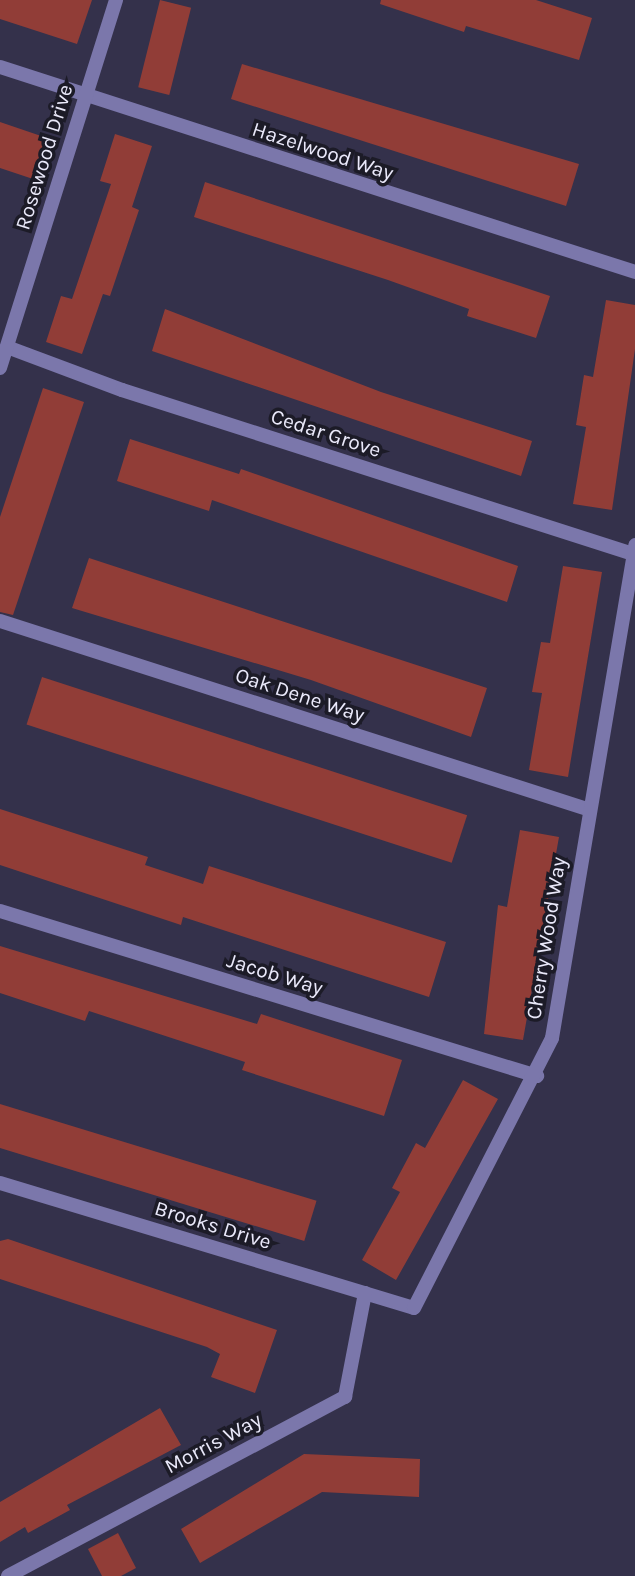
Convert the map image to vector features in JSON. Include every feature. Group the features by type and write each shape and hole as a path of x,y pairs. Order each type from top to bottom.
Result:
{"street":[{"name":"Rosewood Drive","path":"0,368 116,0"},
{"name":"Hazelwood Way","path":"0,67 635,272"},
{"name":"Cedar Grove","path":"7,347 135,394 634,549"},
{"name":"Cherry Wood Way","path":"414,1308 537,1076 552,1038 587,809 634,549"},
{"name":"Oak Dene Way","path":"0,621 587,809"},
{"name":"Jacob Way","path":"0,911 537,1076"},
{"name":"Brooks Drive","path":"0,1183 414,1308"},
{"name":"Morris Way","path":"8,1576 345,1397 365,1293"}],"building":[{"path":"0,0 92,0 77,44 0,19"},
{"path":"160,0 191,8 169,95 138,87"},
{"path":"381,0 536,0 592,18 579,60 466,26 464,32 380,4"},
{"path":"242,64 579,164 566,206 231,99"},
{"path":"0,122 47,138 33,179 0,168"},
{"path":"115,134 152,146 132,207 139,210 110,296 103,294 82,354 46,342 61,296 72,299 111,184 100,181"},
{"path":"205,182 550,296 536,338 467,316 469,309 388,280 194,217"},
{"path":"606,300 635,305 635,349 612,510 573,504 586,427 576,425 584,375 593,377"},
{"path":"165,309 381,392 532,441 521,476 152,351"},
{"path":"43,388 84,402 13,615 0,612 0,517"},
{"path":"130,439 239,474 241,469 518,566 507,602 212,500 209,511 117,481"},
{"path":"89,558 487,688 471,737 311,680 72,608"},
{"path":"563,566 602,572 568,777 529,770 542,693 532,692 541,642 550,643"},
{"path":"42,677 467,815 452,863 27,725"},
{"path":"0,809 148,857 145,865 203,884 209,866 446,942 429,997 183,917 181,925 0,865"},
{"path":"520,830 559,837 523,1040 484,1034 498,905 507,907"},
{"path":"0,946 257,1024 261,1014 402,1060 384,1116 242,1070 245,1062 89,1011 85,1021 0,993"},
{"path":"463,1080 498,1099 396,1280 362,1260 400,1192 392,1188 416,1143 425,1148"},
{"path":"0,1104 317,1201 304,1241 0,1148"},
{"path":"8,1239 277,1330 255,1393 211,1377 220,1354 207,1347 0,1279 0,1241"},
{"path":"160,1408 181,1445 67,1505 70,1510 28,1533 25,1527 0,1542 0,1502"},
{"path":"304,1454 420,1459 419,1497 322,1492 200,1563 181,1529"},
{"path":"118,1533 136,1568 121,1576 102,1576 88,1549"}]}
